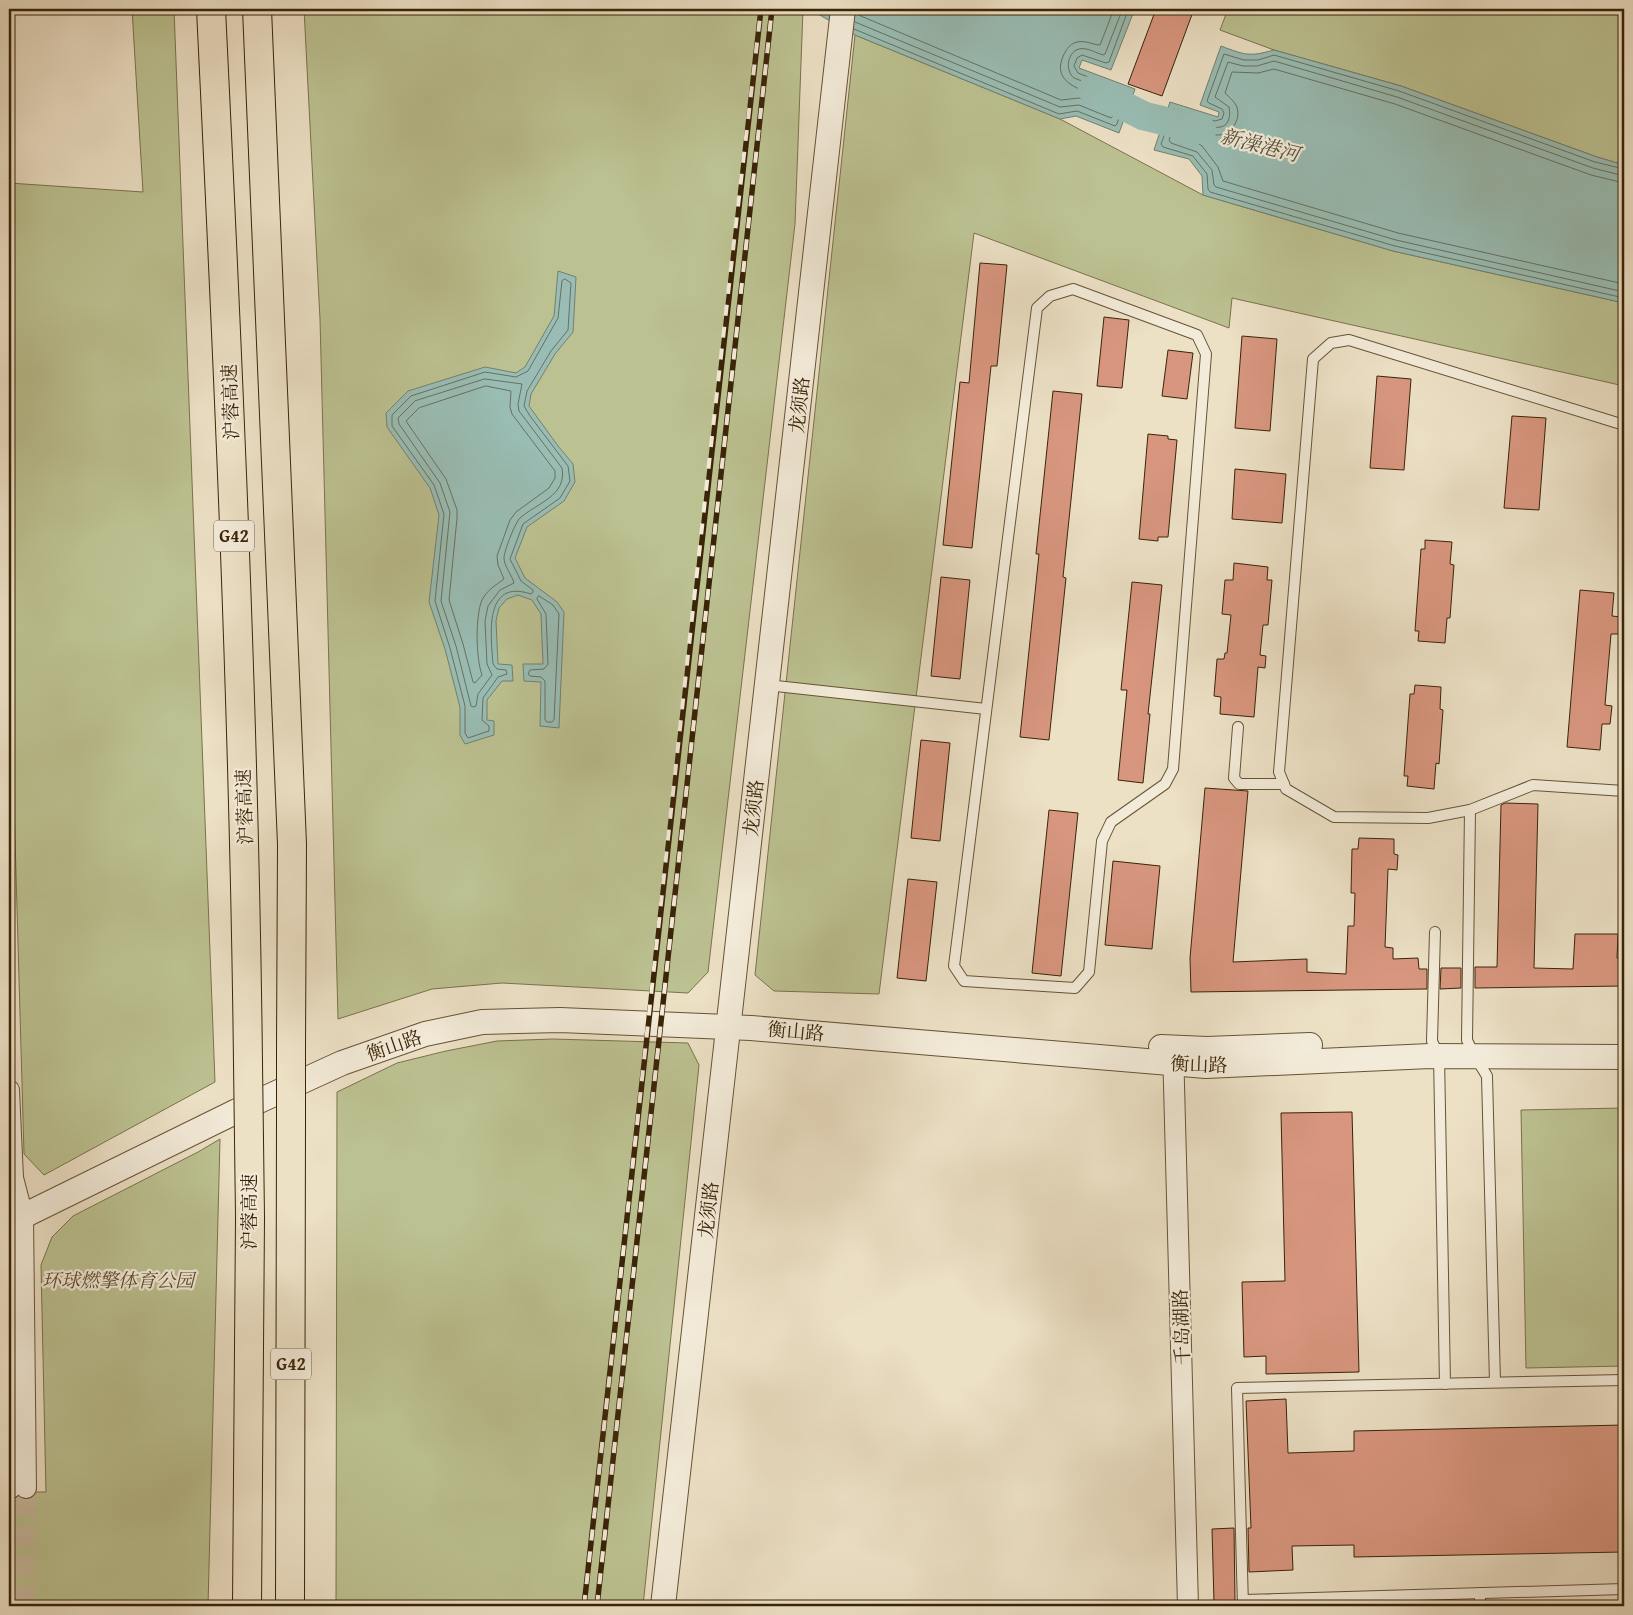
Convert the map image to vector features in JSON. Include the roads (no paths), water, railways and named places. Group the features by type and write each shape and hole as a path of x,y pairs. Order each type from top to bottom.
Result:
{"highway":[{"name":"沪蓉高速","path":"211,9 229,374 245,855 250,1218 247,1606"},
{"name":"G42","path":"257,9 292,844 290,1606"}],"street":[{"name":"龙须路","path":"663,1606 843,9"},
{"name":"衡山路","path":"12,1207 237,1111 342,1062 425,1034 482,1022 729,1020 1173,1056 1206,1066 1436,1048 1624,1042"},
{"name":"衡山路","path":"1470,1048 1624,1057"},
{"name":"千岛湖路","path":"1173,1056 1188,1606"},
{"path":"9,1090 19,1488"}],"lane":[{"path":"1073,289 1196,335 1206,354 1173,769 1165,784 1111,822 1102,842 1089,972 1074,988 964,981 954,966 986,709 1037,308 1050,296 1073,289"},
{"path":"1624,425 1349,340 1331,343 1313,359 1279,772 1286,789 1334,817 1428,818 1470,810 1534,785 1624,791"},
{"path":"767,685 986,709"},
{"path":"1238,727 1234,778 1239,784 1284,784"},
{"path":"1470,810 1470,1048 1487,1076 1495,1382"},
{"path":"1435,932 1436,1048 1445,1384"},
{"path":"1624,1380 1237,1388 1243,1603 1624,1589"},
{"path":"1480,1593 1480,1606"}],"water":[{"path":"809,9 1127,9 1134,11 1111,70 1082,60 1079,68 1135,89 1119,133 1076,116 1060,119 855,35"},
{"path":"1221,46 1247,54 1259,54 1274,50 1401,86 1624,165 1624,303 1393,251 1203,195 1202,176 1189,159 1154,150 1170,102 1218,117 1219,112 1200,105"},
{"path":"558,271 576,277 573,332 555,354 531,394 529,406 573,464 575,482 564,501 527,527 515,558 525,578 557,602 564,612 559,728 540,726 541,682 524,681 523,664 543,664 541,614 532,600 518,595 507,599 499,608 496,621 498,664 512,665 513,681 502,681 487,700 487,720 494,721 494,735 465,744 460,735 460,707 445,649 429,602 439,515 430,488 387,427 386,413 408,391 485,367 516,373 525,367 554,316"}],"waterway":[{"name":"新澡港河","path":"1092,90 1144,116 1202,130"}],"tunnel":[{"path":"10,1606 11,1488"},
{"path":"24,1606 26,1488"}],"railway":[{"path":"584,1606 715,408 761,9"},
{"path":"597,1606 772,9"}],"park label":[{"name":"环球燃擎体育公园","path":"118,1280"}]}
